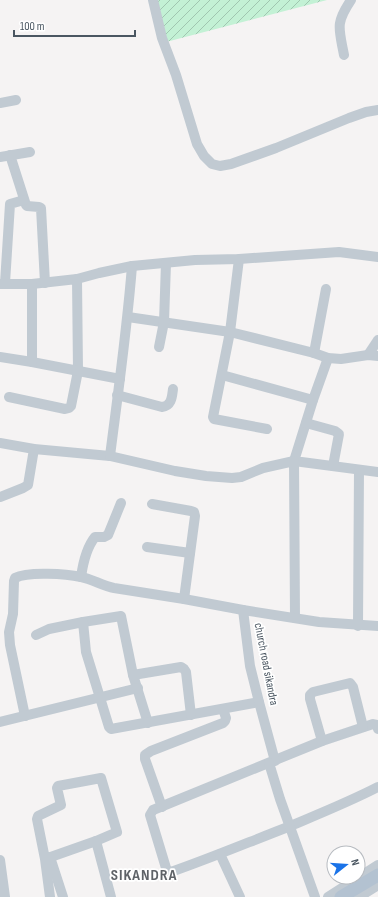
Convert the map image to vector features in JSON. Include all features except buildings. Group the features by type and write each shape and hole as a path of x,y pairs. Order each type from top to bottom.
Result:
{"main road":[{"path":"341,897 378,875"}],"street":[{"path":"153,0 162,38 176,75 197,144 204,156 212,164 220,166 231,164 349,118 366,112 378,110"},
{"path":"344,55 340,22 343,12 351,0"},
{"path":"0,103 16,100"},
{"path":"30,152 5,156 26,206 41,208 44,283"},
{"path":"24,200 12,202 10,204 3,284 32,284 77,279 132,266 195,260 239,259 339,252 378,257"},
{"path":"239,259 230,332 213,417 214,419 267,428"},
{"path":"159,347 164,322 166,263"},
{"path":"110,456 128,317 132,266"},
{"path":"9,397 64,408 69,408 71,406 78,371 77,279"},
{"path":"32,284 32,362"},
{"path":"314,353 326,289"},
{"path":"128,317 230,332 314,353 328,358 341,359 373,356 378,340"},
{"path":"0,357 120,379"},
{"path":"295,618 294,462 313,400 328,358"},
{"path":"222,375 313,400"},
{"path":"118,395 166,407 171,401 173,389"},
{"path":"306,423 335,431 339,434 333,466"},
{"path":"0,443 34,449 110,456 175,471 232,478 241,477 278,464 294,462 378,472"},
{"path":"0,497 28,485 34,449"},
{"path":"358,626 359,470"},
{"path":"81,576 84,560 90,544 95,537 104,537 108,535 121,503"},
{"path":"152,504 194,512 195,516 184,599"},
{"path":"147,546 190,553"},
{"path":"25,716 10,645 14,581 15,578 19,576 32,574 81,576 102,586 243,610"},
{"name":"church road sikandra","path":"316,897 280,799 250,666 243,610 319,622 358,626 378,626"},
{"path":"36,635 50,629 121,616 134,675 148,723"},
{"path":"83,622 86,652 99,697 111,729 258,702"},
{"path":"134,675 181,668 184,669 186,672 191,715"},
{"path":"322,741 310,699 310,695 313,692 350,682 353,687 363,727"},
{"path":"0,722 138,688"},
{"path":"162,807 145,759 145,755 151,750 223,723 226,718 223,709"},
{"path":"378,729 377,725 373,724 322,741 153,810 150,815 167,870 171,872 290,826 358,798 378,787"},
{"path":"47,858 116,833 117,831 103,779 99,777 60,785 57,788 62,805 39,815 37,819 47,858 63,897"},
{"path":"96,841 112,897"},
{"path":"220,854 240,897"},
{"path":"47,858 50,897"},
{"path":"0,860 5,897"},
{"path":"328,897 378,865"},
{"path":"359,897 378,885"}],"green space":[{"path":"155,0 327,0 166,42"}],"district":[{"name":"SIKANDRA","path":"144,875"}]}
